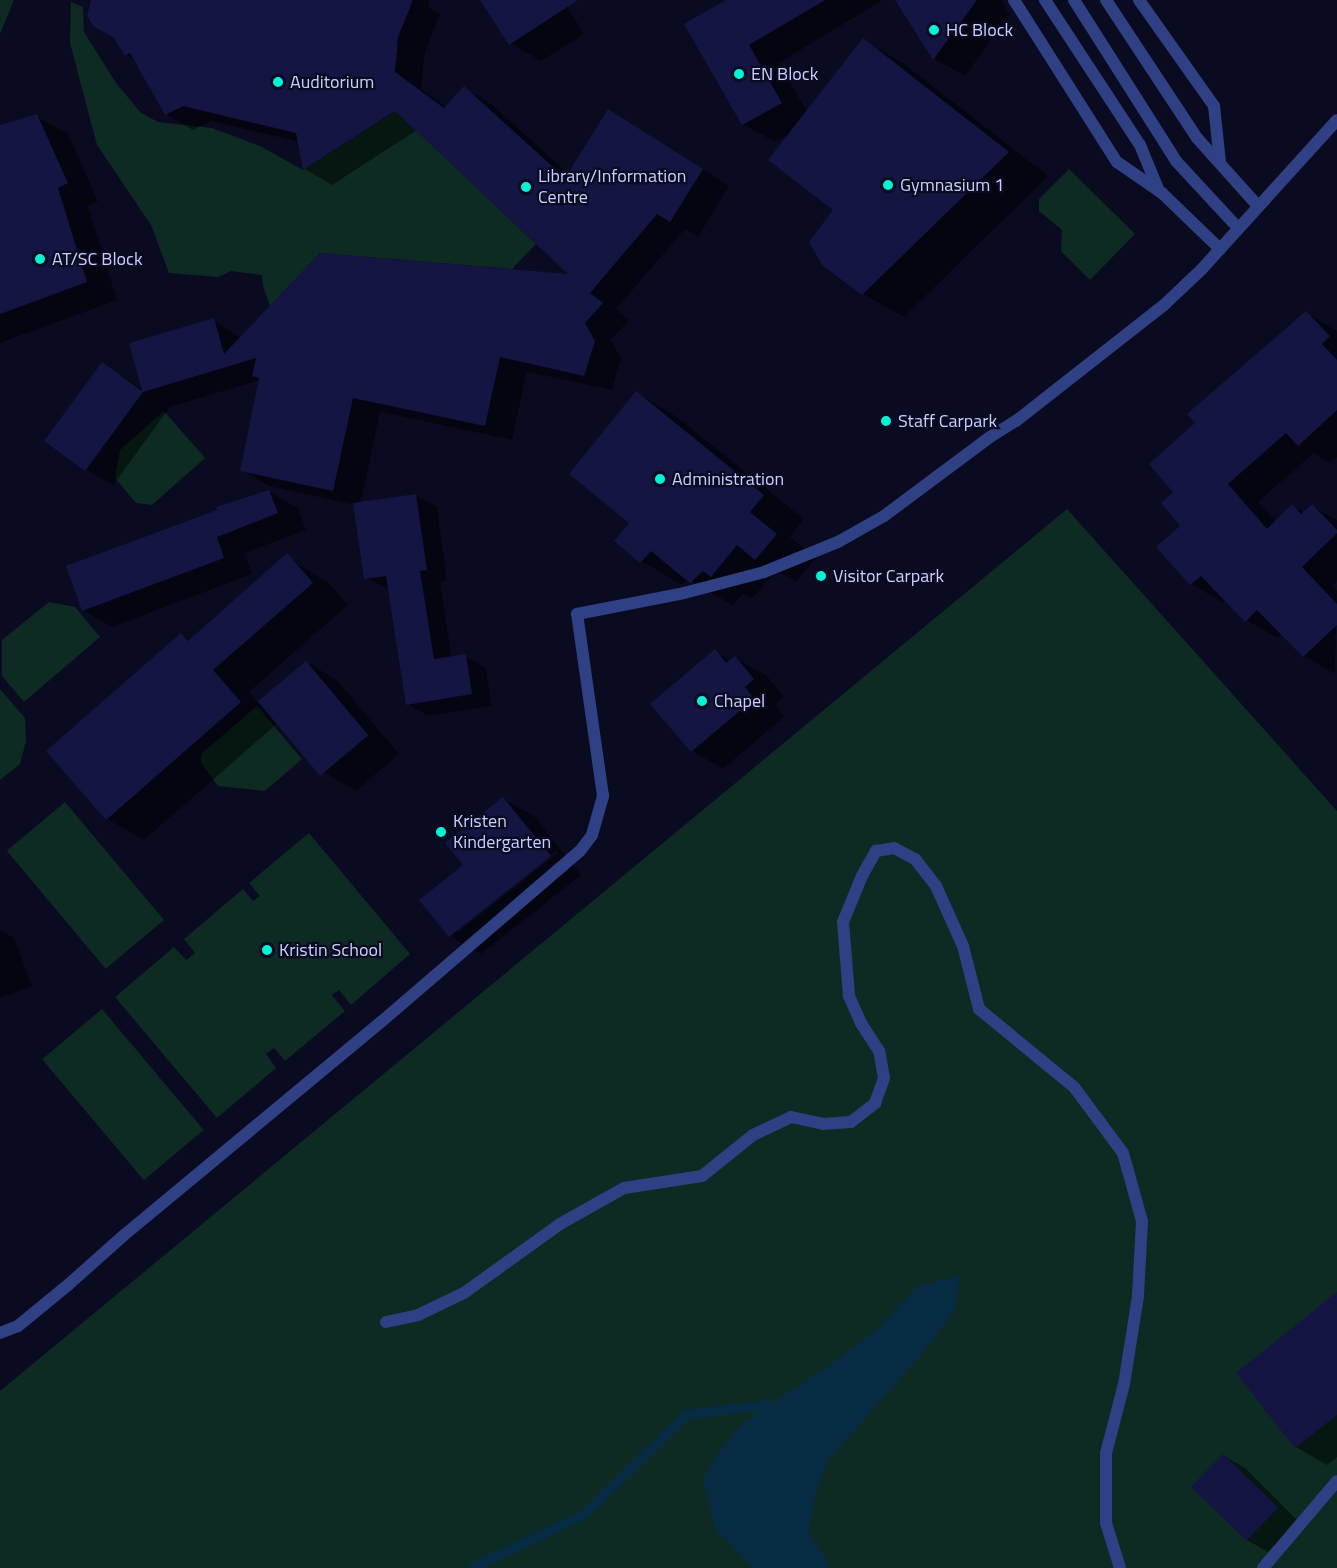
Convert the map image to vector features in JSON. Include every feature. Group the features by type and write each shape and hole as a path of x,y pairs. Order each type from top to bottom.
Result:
{"lane":[{"path":"1014,0 1121,166 1160,192 1220,249"},
{"path":"1045,0 1140,145 1160,192"},
{"path":"1074,0 1176,160 1238,228"},
{"path":"1106,0 1197,138 1258,206"},
{"path":"1139,0 1211,101 1218,127 1220,162"},
{"path":"0,1333 18,1326 68,1285 123,1236 390,1014 580,851 592,835 603,796 577,614 684,593 764,572 838,542 884,516 990,437 1016,421 1164,305 1220,249 1337,120"},
{"path":"386,1322 418,1315 464,1293 560,1224 624,1188 702,1176 753,1135 791,1117 823,1124 851,1122 875,1103 884,1078 879,1051 861,1023 849,996 843,922 862,876 876,851 894,848 915,859 936,886 963,946 979,1010 1074,1087 1123,1153 1142,1221 1138,1296 1124,1384 1106,1453 1106,1523 1120,1568"},
{"path":"1263,1568 1337,1481"}],"green space":[{"path":"0,0 14,0 0,34"},
{"path":"71,2 83,7 84,32 116,83 141,113 158,122 212,128 260,146 303,170 424,93 424,116 420,134 536,244 512,269 320,253 270,306 262,275 231,271 218,277 169,273 151,225 97,145 70,43"},
{"path":"1069,169 1135,234 1090,280 1061,251 1062,230 1039,211 1039,199"},
{"path":"164,411 205,458 152,505 136,503 115,478 120,450"},
{"path":"1067,509 1337,811 1337,1568 0,1568 0,1391"},
{"path":"49,602 75,607 100,637 24,702 2,676 2,640"},
{"path":"0,689 25,718 26,741 20,764 0,780"},
{"path":"257,706 302,759 265,791 218,786 201,763 201,754"},
{"path":"65,802 164,920 106,969 7,851"},
{"path":"309,833 410,954 351,1005 339,990 332,995 345,1011 285,1061 274,1048 266,1054 276,1068 217,1118 115,997 174,947 186,960 195,953 184,939 243,889 253,901 260,896 249,883"},
{"path":"102,1009 204,1130 144,1180 42,1059"}],"water":[{"path":"960,1275 955,1309 933,1341 827,1462 815,1496 809,1532 831,1568 753,1568 715,1529 703,1479 715,1457 738,1428 767,1405 820,1372 876,1330 918,1286"}],"building":[{"path":"91,0 413,0 398,37 395,72 444,108 464,86 565,178 608,109 703,169 670,222 657,214 590,293 603,303 585,323 595,341 584,376 500,357 485,426 353,398 333,491 240,471 259,378 252,376 256,358 143,392 85,471 44,441 102,362 142,391 129,343 214,318 224,354 320,253 568,274 395,111 303,170 296,133 183,106 165,115 130,53 125,56 113,37 94,27 87,16"},
{"path":"480,0 578,0 509,45"},
{"name":"EN Block","path":"726,0 825,0 749,45 782,103 742,125 684,24"},
{"name":"HC Block","path":"895,0 977,0 933,60"},
{"name":"Gymnasium 1","path":"863,38 1009,152 862,295 822,265 809,242 833,210 768,160"},
{"path":"37,114 68,183 58,188 87,282 0,314 0,125"},
{"path":"1306,311 1330,336 1322,344 1337,360 1337,410 1298,446 1286,433 1228,484 1267,529 1292,504 1301,514 1312,504 1337,530 1337,533 1302,567 1337,604 1337,625 1303,657 1257,610 1245,622 1201,576 1190,585 1156,547 1180,526 1161,503 1173,492 1149,464 1195,423 1187,414"},
{"name":"Administration","path":"636,391 764,495 750,512 777,534 755,560 737,545 711,577 703,571 690,583 651,551 640,563 614,541 629,523 569,474"},
{"path":"269,490 278,513 217,537 224,558 82,611 66,566 217,510 216,507"},
{"path":"416,494 427,570 420,571 434,659 466,654 472,694 406,705 386,576 364,579 353,503"},
{"path":"287,553 313,583 213,670 241,702 106,820 46,751 181,633 188,641"},
{"name":"Chapel","path":"715,649 726,663 735,656 754,679 745,687 754,699 691,752 650,704"},
{"path":"306,661 368,735 320,776 258,701"},
{"path":"503,797 551,856 449,937 419,900 463,865 445,843"},
{"path":"1337,1292 1337,1415 1295,1448 1236,1373"},
{"path":"1223,1454 1278,1507 1246,1541 1191,1487"}],"waterway":[{"path":"472,1568 585,1514 686,1415 767,1405"}],"place":[{"name":"HC Block","path":"934,30"},
{"name":"EN Block","path":"739,74"},
{"name":"Auditorium","path":"278,82"},
{"name":"Gymnasium 1","path":"888,185"},
{"name":"Library/Information Centre","path":"526,187"},
{"name":"AT/SC Block","path":"40,259"},
{"name":"Staff Carpark","path":"886,421"},
{"name":"Administration","path":"660,479"},
{"name":"Visitor Carpark","path":"821,576"},
{"name":"Chapel","path":"702,701"},
{"name":"Kristen Kindergarten","path":"441,832"},
{"name":"Kristin School","path":"267,950"}]}
